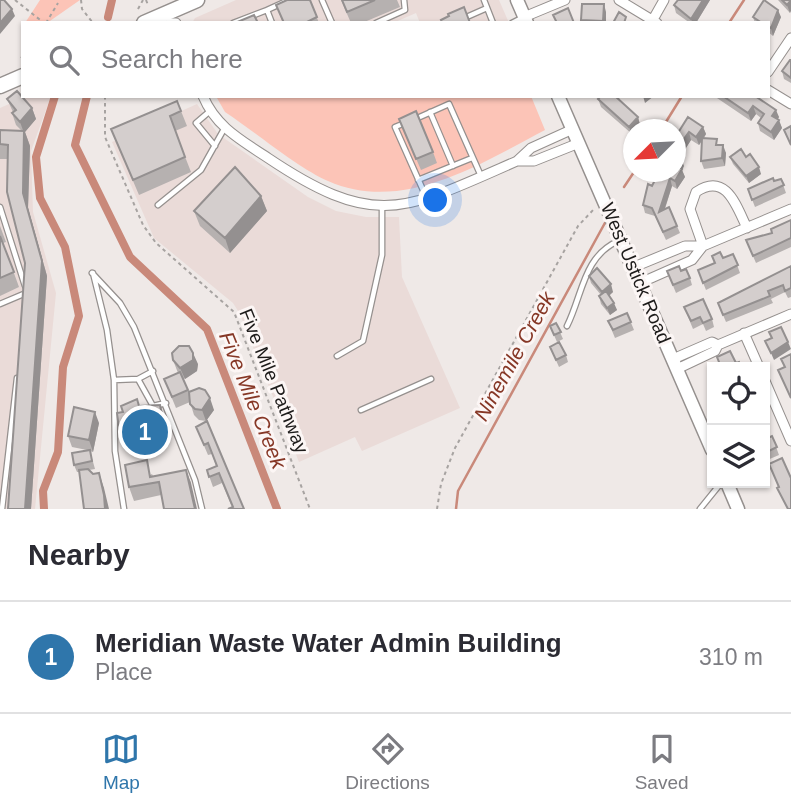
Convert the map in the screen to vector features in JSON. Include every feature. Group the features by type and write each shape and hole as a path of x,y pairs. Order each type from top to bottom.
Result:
{"main road":[{"path":"171,20 197,0"},
{"path":"517,0 521,21"},
{"path":"0,86 21,77"},
{"name":"West Ustick Road","path":"559,98 707,438"},
{"path":"729,488 738,509"}],"street":[{"path":"521,21 565,0"},
{"path":"619,0 652,21"},
{"path":"654,21 664,0"},
{"path":"770,69 791,38"},
{"path":"770,91 791,104"},
{"path":"206,98 210,111 224,129 311,187 354,203 386,206 426,199 481,177 517,161 531,148 573,129"},
{"path":"517,161 534,161 579,143"},
{"path":"703,246 690,209 696,192 704,186 715,184 731,193 747,228"},
{"path":"634,267 685,246 703,246 791,209"},
{"path":"640,283 692,260 703,246"},
{"path":"675,364 715,351 719,345 791,314"},
{"path":"744,333 757,362"},
{"path":"770,393 791,441"}],"lane":[{"path":"238,21 289,0"},
{"path":"322,0 331,21"},
{"path":"380,21 405,10 404,0"},
{"path":"484,0 492,21"},
{"path":"458,21 487,8"},
{"path":"267,10 271,21"},
{"path":"426,199 396,127 449,104 481,177"},
{"path":"210,111 196,123 215,146"},
{"path":"430,113 453,166"},
{"path":"158,205 201,170 224,129"},
{"path":"418,180 472,158"},
{"path":"337,356 363,341 382,255 386,206"},
{"path":"0,207 27,293 26,306"},
{"path":"567,326 581,287 598,252 621,239"},
{"path":"124,509 115,451 114,380 107,330 93,272 120,303 153,371 202,509"},
{"path":"0,304 27,293"},
{"path":"114,380 138,379 153,371"},
{"path":"2,509 18,374"},
{"path":"138,379 149,404 153,406 166,403"},
{"path":"361,410 431,379"},
{"path":"699,509 717,488"}],"path":[{"path":"15,0 42,21"},
{"path":"81,0 82,9 91,21"},
{"path":"138,9 144,0 148,5"},
{"path":"46,21 58,3"},
{"name":"Five Mile Pathway","path":"105,98 105,137 143,225 156,243 234,312 310,509"},
{"path":"437,509 446,468 559,261 585,216 606,204"}],"shaded area":[{"path":"40,0 80,0 50,21 26,21"},
{"path":"236,0 499,0 508,21 419,21 416,13 398,21 193,21"},
{"path":"22,98 50,98 31,151 33,212 56,293 35,509 0,509 0,108"},
{"path":"217,98 532,98 545,130 468,170 440,181 384,192 356,190 316,175 225,112"},
{"path":"197,104 218,134 308,197 336,211 366,217 399,217 402,277 460,408 362,451 355,437 299,462 240,314 233,303 154,238 112,142"}],"building":[{"path":"0,0 4,0 12,9 0,23"},
{"path":"287,0 310,0 317,17 309,21 283,21 276,5"},
{"path":"342,0 375,0 347,12"},
{"path":"678,0 703,0 691,19 674,5"},
{"path":"764,0 778,10 771,28 770,21 759,21 753,17"},
{"path":"582,4 604,4 603,21 581,20"},
{"path":"464,7 469,21 442,21 448,14"},
{"path":"568,8 573,21 556,21 553,15"},
{"path":"619,12 626,17 625,21 614,21"},
{"path":"254,15 257,21 240,21"},
{"path":"791,60 791,78 782,71"},
{"path":"17,91 32,108 20,122 12,113 16,110 7,99"},
{"path":"617,98 638,117 623,119 623,122 598,99"},
{"path":"726,98 758,98 776,110 772,116 779,120 771,132 758,123 764,114 753,106 748,113"},
{"path":"177,101 181,111 170,116 185,157 133,180 111,129"},
{"path":"416,111 433,152 416,159 399,119"},
{"path":"688,117 703,127 696,137 689,132 686,136"},
{"path":"791,126 791,145 784,130"},
{"path":"0,130 24,131 23,193 42,261 25,509 8,509 25,263 7,192 8,145 0,144"},
{"path":"702,138 717,139 716,145 723,145 722,158 701,161"},
{"path":"741,149 746,157 750,154 759,167 746,176 730,157"},
{"path":"235,167 261,196 225,238 194,211"},
{"path":"773,178 774,181 781,179 784,185 752,200 748,189"},
{"path":"654,182 669,182 659,212 669,207 677,226 663,232 652,208 643,205 648,184 652,186"},
{"path":"791,220 791,238 753,256 746,240 772,233 771,229"},
{"path":"0,236 14,272 0,278"},
{"path":"720,252 723,258 733,254 738,265 703,283 698,270 715,263 712,256"},
{"path":"679,266 681,271 686,269 690,278 673,285 667,271"},
{"path":"791,266 791,288 785,291 783,285 768,291 770,296 723,315 718,303"},
{"path":"597,268 611,284 602,292 589,276"},
{"path":"606,291 614,303 607,308 599,296"},
{"path":"703,299 712,319 703,323 700,317 691,321 684,307"},
{"path":"627,313 631,322 613,330 608,321"},
{"path":"556,323 561,332 554,335 550,326"},
{"path":"781,327 788,342 771,353 765,341 772,338 769,332"},
{"path":"559,342 566,355 556,360 550,347"},
{"path":"179,346 189,346 193,353 193,360 180,368 173,360 172,353"},
{"path":"730,351 736,362 719,362 717,357"},
{"path":"791,354 791,398 778,370 785,367 781,359"},
{"path":"180,372 188,390 172,397 164,379"},
{"path":"199,388 205,390 210,398 202,410 195,409 190,404 189,392"},
{"path":"137,399 139,406 160,405 163,421 126,431 126,428 119,429 117,413 123,412 121,406"},
{"path":"74,407 95,412 89,440 68,436"},
{"path":"207,421 244,509 228,509 233,507 219,473 209,477 207,470 217,466 208,443 204,445 196,427"},
{"path":"772,436 777,447 770,450 770,437"},
{"path":"90,450 92,461 74,465 72,453"},
{"path":"782,458 791,478 791,509 788,509 777,488 779,487 770,464"},
{"path":"147,460 150,477 186,470 195,509 164,509 159,482 129,487 125,465"},
{"path":"88,469 93,474 99,473 105,509 84,509 79,470"}],"waterway":[{"path":"108,17 112,0"},
{"name":"Ninemile Creek","path":"730,21 744,0"},
{"path":"44,509 43,491 58,452 63,367 79,316 65,247 40,198 36,157 54,98"},
{"name":"Five Mile Creek","path":"87,98 75,145 130,257 207,329 277,509"},
{"name":"Ninemile Creek","path":"668,119 681,98"},
{"name":"Ninemile Creek","path":"624,187 627,182"},
{"name":"Ninemile Creek","path":"456,509 458,491 606,221"}],"place":[{"name":"Meridian Waste Water Admin Building","path":"145,432"}]}
